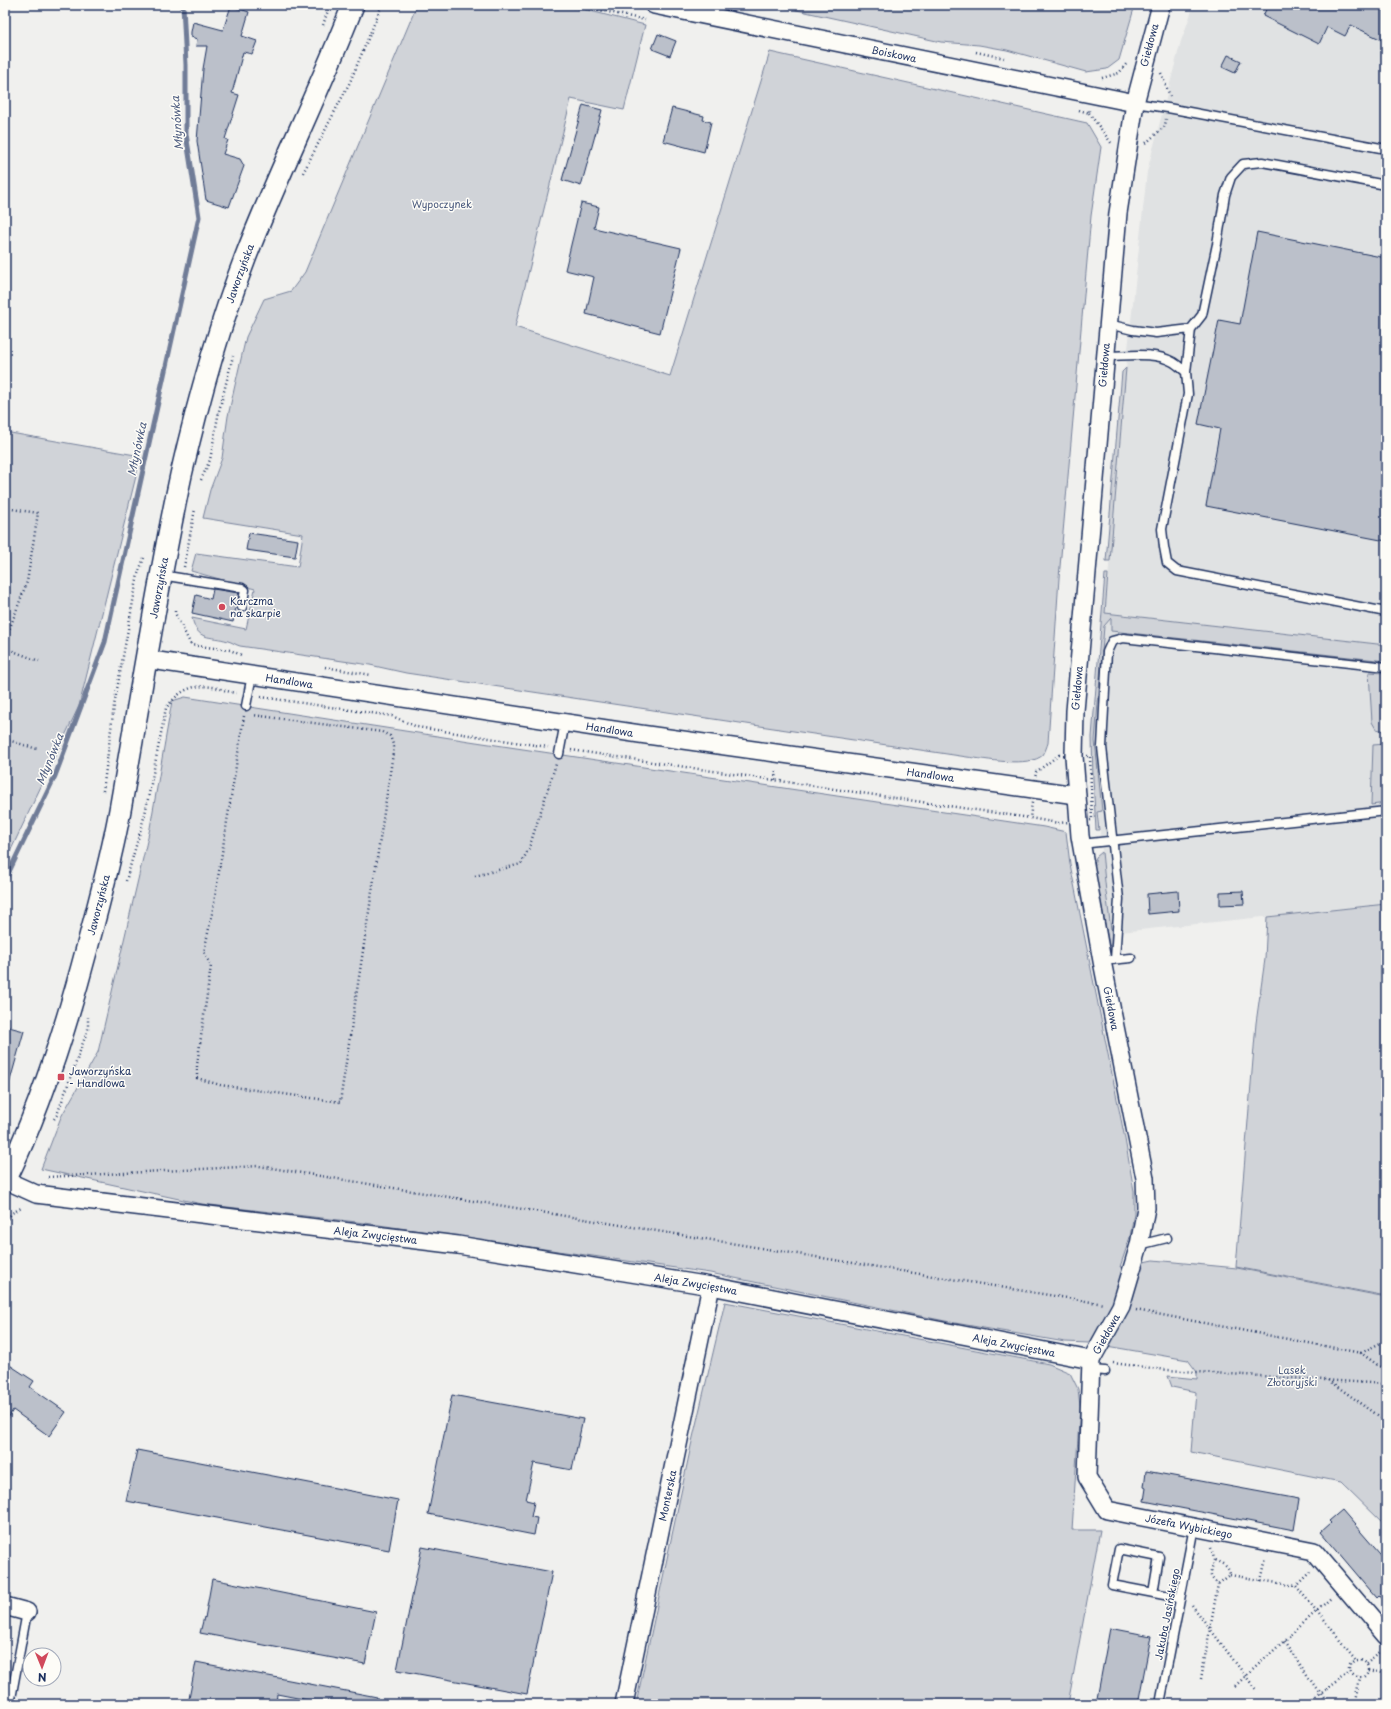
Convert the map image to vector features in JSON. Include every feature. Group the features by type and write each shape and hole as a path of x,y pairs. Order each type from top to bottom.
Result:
{"street":[{"name":"Jaworzyńska","path":"5,1180 21,1147 39,1101 72,1004 103,888 116,827 161,575 182,474 202,392 224,320 245,259 353,5"},
{"name":"Giełdowa","path":"1096,1367 1121,1306 1140,1245 1146,1208 1145,1178 1109,960 1081,844 1074,756 1075,710 1118,213 1135,103 1161,5"},
{"name":"Boiskowa","path":"651,13 710,11 1135,103"},
{"name":"Handlowa","path":"145,659 565,722 1076,795"},
{"name":"Aleja Zwycięstwa","path":"5,1180 36,1194 458,1245 711,1286 1096,1367"},
{"name":"Monterska","path":"624,1704 711,1286"},
{"name":"Józefa Wybickiego","path":"1096,1367 1087,1477 1107,1510 1314,1551 1386,1636"},
{"path":"5,1606 27,1612"}],"lane":[{"path":"1135,103 1386,149"},
{"path":"1386,185 1262,162 1243,164 1231,177 1225,195 1217,244 1202,315 1191,330 1186,372 1188,394 1162,529 1164,547 1168,562 1177,571 1196,576 1386,612"},
{"path":"1108,324 1133,330 1156,333 1191,330"},
{"path":"1105,356 1156,356 1172,362 1186,372"},
{"path":"161,575 242,588 245,590 242,607"},
{"path":"1131,958 1109,960 1119,899 1102,743 1107,652 1112,641 1123,638 1386,667"},
{"path":"246,706 252,675"},
{"path":"560,751 565,722"},
{"path":"1081,844 1386,810"},
{"path":"1140,1245 1167,1238"},
{"name":"Jakuba Jasińskiego","path":"1160,1704 1181,1595 1200,1529"},
{"path":"1153,1593 1159,1557 1118,1549 1112,1585 1153,1593 1181,1595"},
{"path":"10,1704 27,1612"}],"path":[{"path":"302,175 350,82 382,5"},
{"path":"558,5 604,11 651,13"},
{"path":"199,487 210,460 219,411 234,350"},
{"path":"182,578 196,502"},
{"path":"5,508 38,513 27,582 5,641"},
{"path":"176,607 175,613 191,645 212,648"},
{"path":"5,648 39,661"},
{"path":"166,708 176,695 187,688 218,688 226,692 392,716 417,727 560,751 1030,818"},
{"path":"102,796 116,698"},
{"path":"246,706 213,909 204,952 211,966 197,1065 197,1078 220,1084 340,1102 394,747 390,736 382,732 252,715"},
{"path":"5,739 36,749"},
{"path":"475,876 521,864 529,848 560,751"},
{"path":"47,1178 258,1166 1121,1306 1361,1353 1386,1371"},
{"path":"5,1221 12,1213 28,1205"},
{"path":"1361,1353 1386,1340"},
{"path":"1096,1367 1386,1384"},
{"path":"1328,1380 1386,1421"},
{"path":"1200,1529 1214,1560 1226,1566 1230,1575"},
{"path":"1261,1580 1270,1542"},
{"path":"1214,1560 1210,1573 1212,1579 1218,1584"},
{"path":"1296,1586 1322,1560"},
{"path":"1201,1679 1218,1584 1230,1575 1296,1586 1356,1659"},
{"path":"1235,1686 1317,1610 1345,1587"},
{"path":"1181,1595 1210,1628 1258,1691"},
{"path":"1284,1641 1327,1704"},
{"path":"1367,1663 1386,1648"},
{"path":"1356,1659 1362,1659 1367,1663 1368,1669 1366,1675 1360,1678 1354,1676 1350,1672 1350,1666 1356,1659"},
{"path":"1368,1669 1386,1673"},
{"path":"1308,1702 1350,1672"},
{"path":"1354,1704 1360,1678"}],"shaded area":[{"path":"1194,5 1386,5 1386,645 1109,613 1386,647 1386,904 1111,933 1095,787 1094,742 1126,368 1147,172 1181,41"}],"green space":[{"name":"Wypoczynek","path":"417,5 567,5 645,25 624,110 571,99 515,327 670,376 770,52 1087,123 1101,147 1091,216 1059,578 1048,743 1043,755 1036,759 1017,762 967,757 406,673 370,665 240,646 221,639 205,636 197,631 192,618 246,629 255,589 191,571 196,553 298,567 303,534 203,518 210,490 222,458 228,416 246,337 264,299 291,291 305,272"},
{"path":"774,5 1135,5 1119,60 1107,69 1086,72 1007,50 979,45 941,42"},
{"path":"1126,368 1110,561 1106,561 1122,372"},
{"path":"5,432 141,456 79,706 9,854 5,859"},
{"path":"1105,574 1108,574 1105,613 1386,645 1386,661 1111,631 1111,618 1104,626 1095,741 1102,811 1097,812 1099,830 1096,830 1092,737"},
{"path":"1369,672 1384,673 1386,731 1376,729 1372,722"},
{"name":"Lasek Złotoryjski","path":"185,697 1044,827 1066,832 1070,864 1134,1191 1134,1213 1130,1237 1120,1267 1153,1260 1237,1268 1386,1297 1386,1526 1341,1482 1191,1452 1196,1392 1172,1387 1168,1376 1197,1379 1197,1372 1188,1360 1089,1343 1065,1342 955,1323 710,1273 365,1223 202,1204 41,1169 61,1117 98,1052 150,828 172,701"},
{"path":"1386,744 1386,803 1371,805 1373,745"},
{"path":"1102,852 1113,944 1111,947 1109,945 1094,866 1096,857"},
{"path":"1386,904 1386,1296 1236,1267 1256,1023 1265,959 1267,917"},
{"path":"725,1302 1049,1364 1070,1373 1078,1389 1080,1406 1072,1530 1100,1530 1068,1704 636,1704 691,1446"}],"building":[{"path":"1268,5 1386,5 1386,42 1351,25 1345,36 1327,27 1319,44 1263,16"},
{"path":"231,6 249,12 242,36 257,41 252,54 243,52 232,93 239,95 225,139 228,140 223,154 240,159 244,166 229,207 206,200 197,141 203,69 207,46 196,46 197,39 191,37 191,32 193,22 223,30"},
{"path":"658,34 676,41 670,56 652,49"},
{"path":"1228,55 1241,61 1235,73 1222,67"},
{"path":"583,105 602,110 581,186 562,180"},
{"path":"672,108 704,116 703,120 711,122 704,152 663,141"},
{"path":"581,203 599,207 594,228 681,248 660,333 586,314 594,277 565,270"},
{"path":"1257,232 1386,258 1386,541 1206,506 1220,429 1198,424 1219,320 1240,324"},
{"path":"249,533 298,540 295,557 246,550"},
{"path":"213,589 239,593 233,622 192,613 196,595 211,599"},
{"path":"1178,891 1179,911 1148,914 1147,894"},
{"path":"1243,891 1244,904 1220,905 1220,892"},
{"path":"5,1026 24,1031 9,1084 5,1083"},
{"path":"5,1362 34,1381 30,1387 66,1412 49,1436 13,1410 5,1423"},
{"path":"452,1395 583,1419 572,1470 534,1463 526,1500 534,1502 531,1517 537,1518 534,1535 428,1514"},
{"path":"137,1450 398,1500 389,1550 126,1501"},
{"path":"1146,1471 1299,1499 1294,1530 1144,1501"},
{"path":"1342,1510 1386,1561 1386,1604 1378,1595 1376,1597 1321,1532 1331,1523 1329,1521"},
{"path":"422,1547 552,1572 527,1694 397,1670"},
{"path":"212,1579 376,1612 365,1664 200,1633 204,1617 205,1618"},
{"path":"1110,1628 1151,1636 1138,1704 1096,1704"},
{"path":"196,1662 377,1697 377,1704 328,1704 277,1694 276,1704 188,1704"}],"waterway":[{"name":"Młynówka","path":"5,880 55,776 105,642 199,217 186,134 186,65 183,5"}],"place":[{"name":"Karczma na skarpie","path":"222,607"},
{"name":"Jaworzyńska - Handlowa","path":"61,1077"}]}
